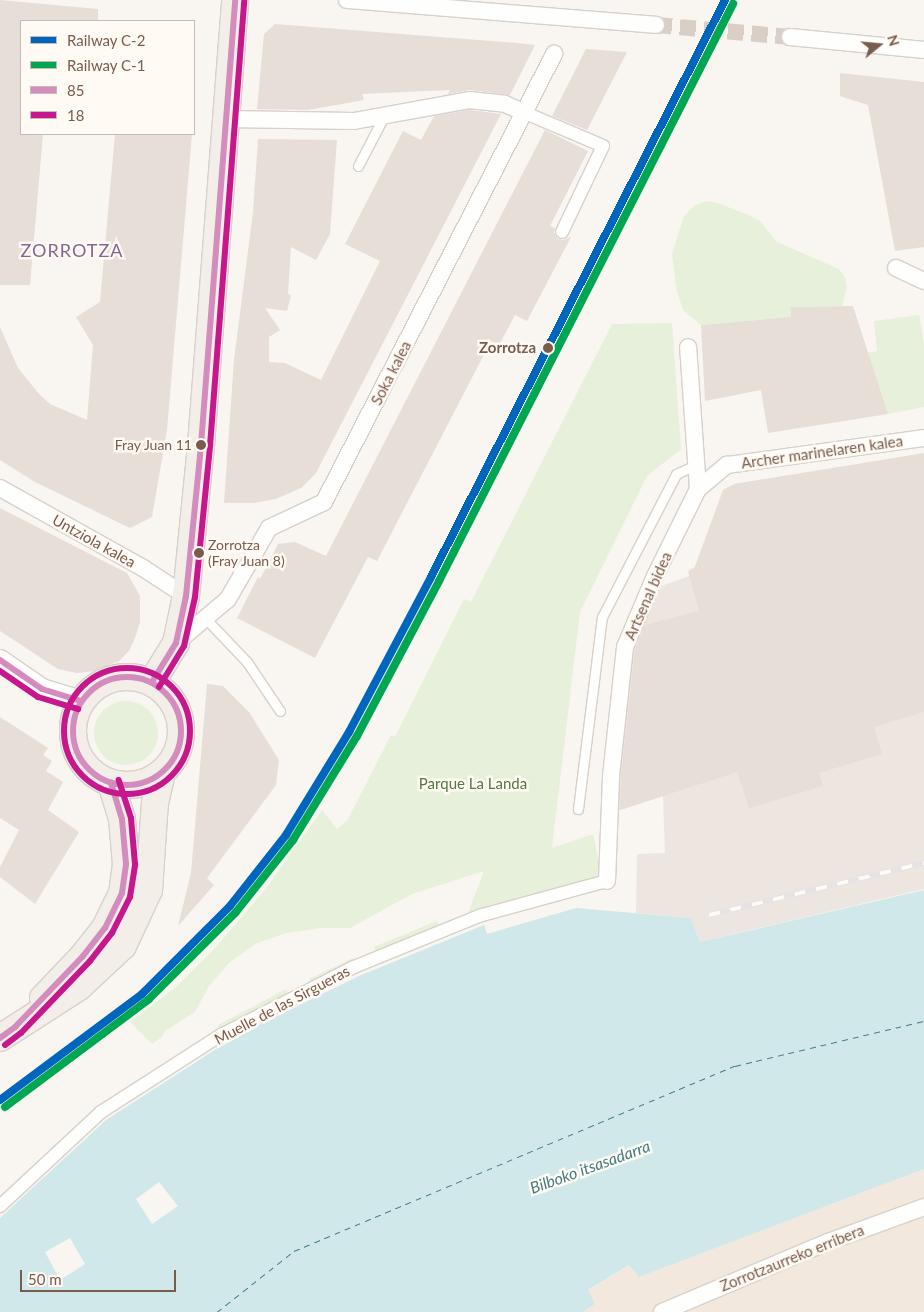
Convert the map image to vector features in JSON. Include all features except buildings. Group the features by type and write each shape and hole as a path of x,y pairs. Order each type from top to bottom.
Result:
{"main road":[{"path":"152,682 176,643 186,596 201,445 235,0"},
{"path":"137,677 152,682 172,700 177,708 182,725 181,743 174,760 162,773 147,782 129,785 111,783 97,777 84,765 76,750 73,734 74,717 81,701 92,689 113,678 137,677"},
{"path":"7,1033 79,987 123,946 149,890 155,803 162,773"},
{"path":"7,1033 83,956 105,928 122,893 126,864 122,819 111,783"}],"street":[{"path":"347,0 656,25"},
{"path":"790,37 924,50"},
{"name":"Soka kalea","path":"176,643 228,599 269,528 324,502 554,54"},
{"path":"226,118 354,121 469,100 505,104 603,146 562,232"},
{"path":"896,268 924,281"},
{"path":"688,347 698,489"},
{"name":"Archer marinelaren kalea","path":"698,489 727,465 924,438"},
{"name":"Untziola kalea","path":"0,488 143,568 186,596"},
{"name":"Artsenal bidea","path":"607,882 611,776 625,647 655,576 698,489"},
{"path":"0,660 42,689 81,701"},
{"name":"Muelle de las Sirgueras","path":"0,1206 101,1112 221,1035 354,967 479,916 607,882"},
{"name":"Zorrotzaurreko erribera","path":"662,1312 828,1242 924,1207"}],"lane":[{"path":"358,166 384,116"},
{"path":"578,809 602,617 676,474 695,465"},
{"path":"206,619 248,662 280,711"}],"shaded area":[{"path":"924,453 924,889 700,942 691,918 636,913 637,854 665,853 663,796 617,811 630,649 656,588 689,576 689,570"},
{"path":"924,1169 924,1312 583,1312 595,1304 587,1291 629,1265 639,1277"}],"green space":[{"path":"706,201 718,203 760,221 777,242 839,269 845,277 847,287 842,306 790,307 791,317 701,325 683,310 676,288 672,254 684,216 694,206"},
{"path":"919,315 924,344 924,407 888,414 867,353 877,351 874,321"},
{"name":"Parque La Landa","path":"672,323 681,449 647,476 580,612 552,848 593,834 602,876 470,916 468,913 484,871 412,894 350,928 321,928 286,933 255,944 229,963 209,986 195,1012 165,1031 162,1037 152,1044 130,1022 175,988 216,947 264,891 322,810 337,829 347,821 391,735 395,737 464,599 471,602 612,324"},
{"path":"126,701 144,707 152,715 158,733 152,751 144,759 126,765 108,759 100,751 94,733 100,715 108,707"},
{"path":"437,921 440,927 377,954 374,947"},
{"path":"353,958 356,963 312,985 309,979"},
{"path":"286,989 289,994 220,1030 218,1025"}],"water":[{"name":"Bilboko itsasadarra","path":"924,890 924,1169 639,1277 629,1265 588,1290 595,1304 583,1312 0,1312 0,1218 106,1120 238,1035 359,976 484,925 487,934 576,908 691,918 700,942"}],"pier":[{"path":"159,1182 178,1206 152,1224 136,1199"},
{"path":"70,1238 85,1264 60,1280 45,1252"}],"ferry route":[{"path":"217,1312 294,1251 735,1066 924,1021"}],"tunnel":[{"path":"656,25 790,37"}],"railway":[{"path":"709,915 924,863"}],"rail line":[{"name":"C-2","path":"0,1100 142,994 230,906 286,835 349,732 431,577 725,0"},
{"name":"C-1","path":"5,1107 148,1000 236,912 293,840 357,736 439,581 733,4"}],"transit line":[{"name":"85","path":"152,682 176,643 186,596 201,445 235,0"},
{"name":"18","path":"159,687 184,646 195,597 210,446 244,1"},
{"name":"85","path":"0,660 42,689 81,701"},
{"name":"18","path":"127,668 151,673 172,686 185,707 190,731 185,755 172,776 151,789 127,794 103,789 82,776 69,755 64,731 69,707 82,686 103,673 127,668"},
{"name":"18","path":"0,671 38,697 78,709"},
{"name":"85","path":"127,677 148,681 165,693 177,710 181,731 177,752 165,769 148,781 127,785 106,781 89,769 77,752 73,731 77,710 89,693 106,681 127,677"},
{"name":"18","path":"5,1045 21,1033 90,961 112,933 130,897 135,864 131,818 119,780"},
{"name":"85","path":"0,1038 15,1027 83,956 105,928 122,893 126,864 122,819 111,783"}],"place":[{"name":"Zorrotza","path":"548,348"},
{"name":"Fray Juan 11","path":"201,445"},
{"name":"Zorrotza (Fray Juan 8)","path":"199,553"}],"district":[{"name":"ZORROTZA","path":"72,250"}]}
